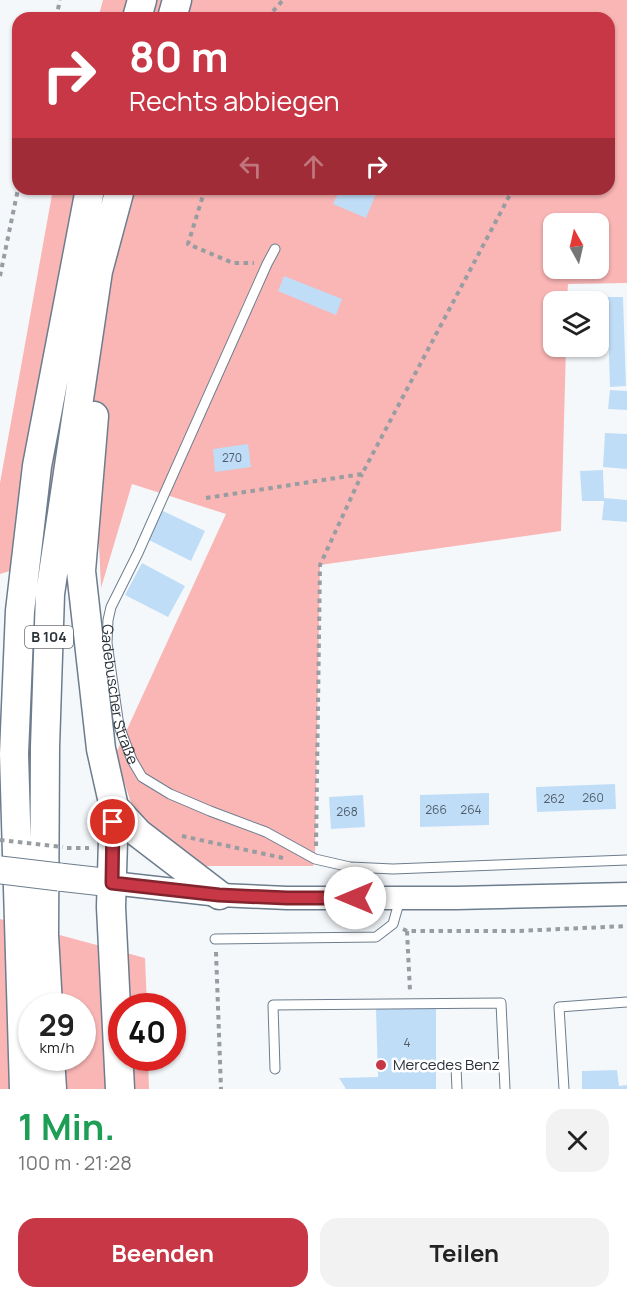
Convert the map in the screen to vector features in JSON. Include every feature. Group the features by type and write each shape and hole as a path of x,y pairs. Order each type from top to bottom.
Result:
{"highway":[{"name":"B 104","path":"24,1089 14,754 20,611 37,466 89,195"},
{"name":"B 104","path":"47,993 44,935 45,771 50,594 98,271 118,195"},
{"name":"B 104","path":"98,271 102,318 81,571 101,749 114,807 111,907 120,1089"},
{"path":"114,807 138,833 219,895"},
{"path":"51,1071 52,1089"}],"main road":[{"path":"0,870 112,883"}],"street":[{"path":"112,883 219,895 287,898 627,894"}],"lane":[{"name":"Gadebuscher Straße","path":"274,249 138,553 111,607 107,643 118,726 132,760 142,777 180,798 266,832 315,859 350,867 393,869 627,860"},
{"path":"215,939 376,936 393,924 400,898"},
{"path":"275,1069 273,1005 501,1002 505,1089"},
{"path":"564,1089 559,1007 627,1002"},
{"path":"456,1067 457,1089"}],"path":[{"path":"272,12 283,0"},
{"path":"0,276 17,195"},
{"path":"203,195 188,244 233,263 267,264"},
{"path":"174,834 294,861 315,859 320,564 362,474 510,195"},
{"path":"206,498 362,474"},
{"path":"0,840 63,848"},
{"path":"407,931 411,1004"},
{"path":"215,939 221,1089"}],"shaded area":[{"path":"103,0 627,0 627,283 568,284 568,291 543,291 543,357 566,357 561,531 320,565 315,859 313,866 195,866 141,832 114,752 118,749 226,514 132,484 101,588 99,544 0,574 0,483 52,195 615,195 615,12 100,12"},
{"path":"0,919 145,958 146,993 108,993 108,1071 148,1071 149,1089 0,1089"}],"building":[{"path":"337,195 376,195 366,218 333,204"},
{"path":"284,276 342,299 336,315 278,291"},
{"path":"609,297 623,297 626,386 610,387"},
{"path":"610,390 627,391 627,410 608,409"},
{"path":"605,433 627,434 627,469 603,467"},
{"path":"248,444 251,467 215,472 213,449"},
{"path":"603,470 604,498 627,500 627,522 602,520 604,501 582,501 580,471"},
{"path":"161,510 205,531 191,561 147,539"},
{"path":"142,563 185,586 168,617 125,595"},
{"path":"615,784 616,809 537,812 536,787"},
{"path":"489,793 489,825 420,827 420,795"},
{"path":"363,795 365,827 331,829 329,797"},
{"path":"376,1009 436,1009 436,1089 346,1089 339,1078 378,1077"},
{"path":"617,1070 619,1086 627,1085 627,1089 582,1089 582,1071"}],"place":[{"name":"Mercedes Benz","path":"381,1065"}],"route":[{"path":"113,822 112,883 219,895 355,898"}]}
